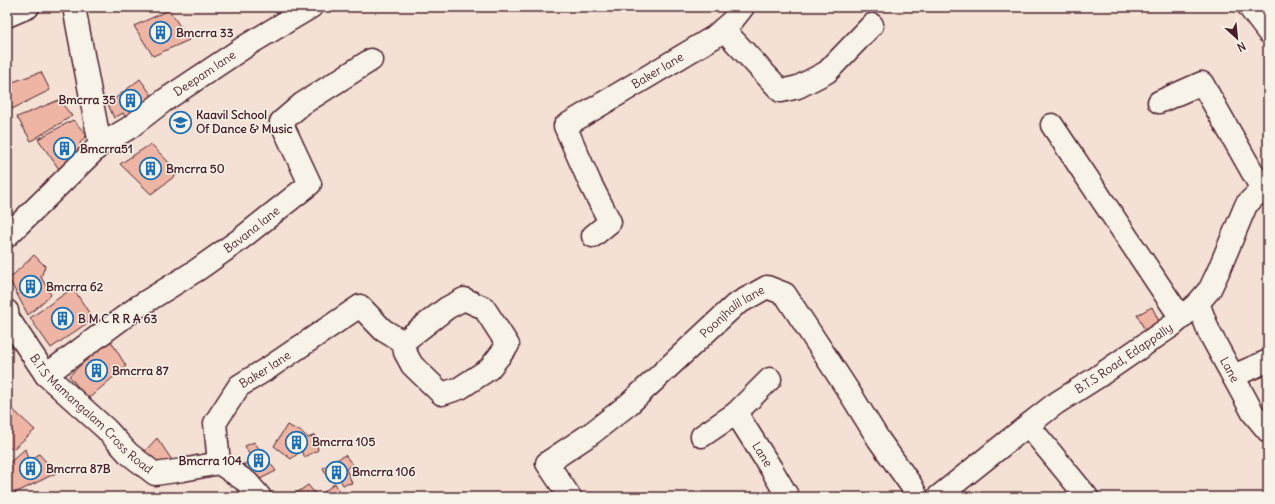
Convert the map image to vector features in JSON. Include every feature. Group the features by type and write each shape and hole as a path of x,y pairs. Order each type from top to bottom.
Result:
{"street":[{"path":"7,16 28,7"},
{"path":"7,236 100,145 74,7"},
{"name":"Deepam lane","path":"100,145 129,128 165,100 249,44 311,7"},
{"name":"Baker lane","path":"593,236 610,222 590,183 565,126 714,36 732,21 743,7"},
{"path":"1249,7 1268,32"},
{"path":"723,29 781,91 798,87 827,72 872,25"},
{"name":"Bavana lane","path":"46,374 139,306 198,270 310,184 281,122 302,104 371,60"},
{"path":"1159,102 1202,83 1265,187"},
{"path":"1052,125 1181,318"},
{"name":"B.T.S Road, Edappally","path":"938,497 1055,404 1096,378 1181,318 1198,303 1210,289 1246,205 1265,187"},
{"name":"Poonjhalil lane","path":"570,497 548,464 592,433 629,404 735,305 767,287 785,294 879,440 911,485 917,497"},
{"path":"464,299 484,308 508,345 489,369 460,388 442,394 412,365 405,352 403,342 446,308 464,299"},
{"name":"Lane","path":"1198,303 1209,332 1253,413 1268,431"},
{"name":"Baker lane","path":"219,463 215,423 239,386 270,367 360,306 383,330 403,342"},
{"name":"B.T.S Mamangalam Cross Road","path":"7,311 8,318 46,374 106,429 128,453 155,474 219,463"},
{"path":"1233,376 1268,361"},
{"path":"702,436 736,413 770,379"},
{"name":"Lane","path":"736,413 788,497"},
{"path":"1028,425 1087,497"},
{"path":"219,463 247,482 260,497"}],"building":[{"name":"Bmcrra 33","path":"169,10 189,40 153,56 134,26"},
{"path":"41,72 50,90 12,109 7,102 7,84"},
{"name":"Bmcrra 35","path":"140,79 153,97 129,123 123,113 114,118 108,104"},
{"path":"59,100 72,116 31,141 17,117"},
{"name":"Bmcrra51","path":"73,120 87,135 80,143 86,155 61,172 38,139"},
{"name":"Bmcrra 50","path":"151,144 179,173 151,194 120,164"},
{"name":"Bmcrra 62","path":"34,255 45,266 41,277 51,295 28,315 9,279"},
{"name":"B M C R R A 63","path":"73,288 93,319 51,348 30,318"},
{"path":"1152,307 1163,329 1149,338 1137,315"},
{"name":"Bmcrra 87","path":"109,338 126,366 88,399 69,376"},
{"path":"9,406 35,430 13,449 7,447 7,407"},
{"name":"Bmcrra 105","path":"287,425 302,432 308,438 315,435 318,450 305,457 301,451 291,459 274,446"},
{"path":"157,438 172,460 158,468 145,451"},
{"name":"Bmcrra 104","path":"254,442 276,471 260,479 242,476 232,466 245,464 251,458 245,446"},
{"name":"Bmcrra 87B","path":"25,449 29,462 39,454 56,473 7,497 7,465"},
{"name":"Bmcrra 106","path":"345,455 352,464 346,469 352,483 343,485 337,474 330,481 323,468"},
{"path":"335,483 342,497 326,497 323,493"},
{"path":"308,485 318,497 297,497 295,494"}],"place":[{"name":"Bmcrra 33","path":"161,33"},
{"name":"Bmcrra 35","path":"131,100"},
{"name":"Kaavil School Of Dance & Music","path":"181,122"},
{"name":"Bmcrra51","path":"64,149"},
{"name":"Bmcrra 50","path":"150,169"},
{"name":"Bmcrra 62","path":"30,287"},
{"name":"B M C R R A 63","path":"62,319"},
{"name":"Bmcrra 87","path":"97,371"},
{"name":"Bmcrra 105","path":"297,442"},
{"name":"Bmcrra 104","path":"258,461"},
{"name":"Bmcrra 87B","path":"30,469"},
{"name":"Bmcrra 106","path":"336,472"}]}
